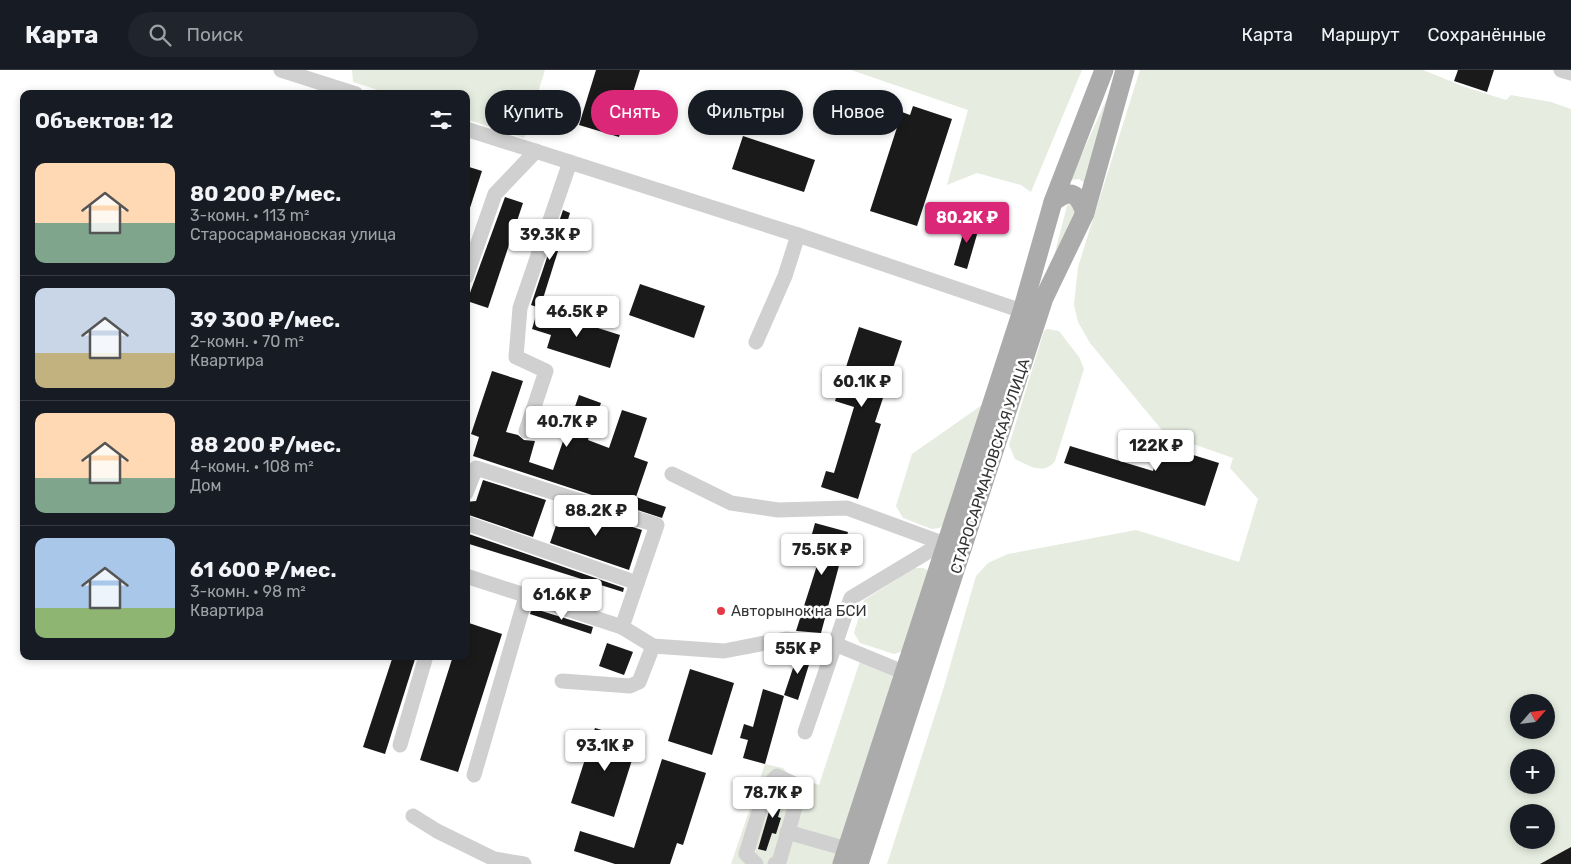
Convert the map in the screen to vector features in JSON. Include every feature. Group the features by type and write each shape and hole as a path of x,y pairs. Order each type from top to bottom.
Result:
{"main road":[{"name":"СТАРОСАРМАНОВСКАЯ УЛИЦА","path":"844,856 1022,311 1053,202 1104,70"},
{"name":"СТАРОСАРМАНОВСКАЯ УЛИЦА","path":"859,864 1044,298 1085,213 1125,70"},
{"path":"1053,202 1062,195 1073,194 1078,197 1085,213"}],"street":[{"path":"281,70 344,90"},
{"path":"1561,70 1571,73"},
{"path":"470,130 798,235 1022,311"},
{"path":"470,266 495,194 536,152"},
{"path":"526,431 546,370 516,357 520,308 570,162"},
{"path":"756,342 785,276 798,235"},
{"path":"470,483 476,468 657,526 622,627"},
{"path":"672,474 731,503 778,510 847,508 945,544"},
{"path":"470,524 637,583"},
{"path":"805,732 851,598 929,551 945,544"},
{"path":"470,577 622,627 653,646 724,651 786,639 835,644 903,672"},
{"path":"474,774 526,596"},
{"path":"562,681 630,686 639,682 653,646"},
{"path":"400,745 425,660"},
{"path":"756,864 746,854 767,786 777,776 801,787 779,862 775,864"},
{"path":"413,816 436,831 494,859 524,864"},
{"path":"788,832 844,856"}],"shaded area":[{"path":"352,70 545,70 539,90 485,90 485,125 470,120 470,90 378,90 353,82"},
{"path":"851,70 1082,70 1031,192 1021,185 977,173 947,185 968,110"},
{"path":"1140,70 1423,70 1465,87 1506,100 1511,95 1551,102 1571,109 1571,864 887,864 943,690 976,576 988,563 1008,554 1136,530 1239,562 1258,499 1230,468 1233,458 1173,437 1161,429 1090,343 1078,322 1074,305 1078,267"},
{"path":"1109,94 1086,184 1079,179 1070,180"},
{"path":"1072,202 1078,209 1046,287 1067,206"},
{"path":"1047,329 1059,331 1079,357 1084,369 1055,461 1046,468 1041,469 1015,459 1009,445 1044,331"},
{"path":"982,405 944,523 940,528 932,529 903,518 896,506 912,454"},
{"path":"915,568 923,568 929,571 906,650 894,654 860,643 854,633 864,600"},
{"path":"860,661 889,669 896,685 835,864 731,864 765,764 783,768 790,776 819,785"}],"building":[{"path":"596,70 640,70 634,90 591,90 591,129 581,126 581,119"},
{"path":"1458,70 1494,70 1487,92 1454,81"},
{"path":"913,106 952,119 917,226 870,211 895,135 903,135 903,112 910,115"},
{"path":"743,136 815,160 804,192 732,169"},
{"path":"470,167 482,171 470,208"},
{"path":"505,197 523,203 488,308 470,302 470,293"},
{"path":"563,210 570,213 540,308 531,305"},
{"path":"967,220 980,224 967,269 954,265"},
{"path":"640,284 705,306 694,338 629,315"},
{"path":"538,309 620,335 610,368 547,348 551,335 532,329"},
{"path":"859,327 902,341 875,422 881,424 858,499 821,487 826,471 834,473 854,407 835,401"},
{"path":"492,371 523,381 506,432 518,435 524,440 535,441 529,462 553,470 579,395 601,403 588,440 609,448 622,410 647,418 634,457 648,462 636,497 666,507 662,518 473,456 479,437 471,434"},
{"path":"1161,445 1219,463 1205,506 1064,463 1070,446 1153,471"},
{"path":"483,480 546,500 533,537 470,515 470,502 476,501"},
{"path":"563,505 642,530 629,570 550,543"},
{"path":"815,523 848,532 821,633 796,631 820,556 807,552"},
{"path":"470,534 624,588 623,592 470,544"},
{"path":"532,608 593,627 591,634 530,614"},
{"path":"470,623 502,634 458,772 420,760 452,660 470,660"},
{"path":"607,643 633,652 624,675 599,666"},
{"path":"799,650 809,651 812,655 798,700 784,695"},
{"path":"392,660 415,660 385,754 363,747"},
{"path":"690,669 734,683 712,755 668,741"},
{"path":"763,689 784,696 765,764 743,758 748,740 740,738 744,724 753,727"},
{"path":"595,728 638,741 614,817 571,803"},
{"path":"662,759 706,773 683,845 677,843 670,864 615,864 574,851 580,831 634,848"},
{"path":"779,787 786,790 778,817 781,818 776,834 772,833 766,851 758,849 775,791"},
{"path":"1571,847 1571,864 1540,864"}],"place":[{"name":"Авторынок на БСИ","path":"721,611"}]}
